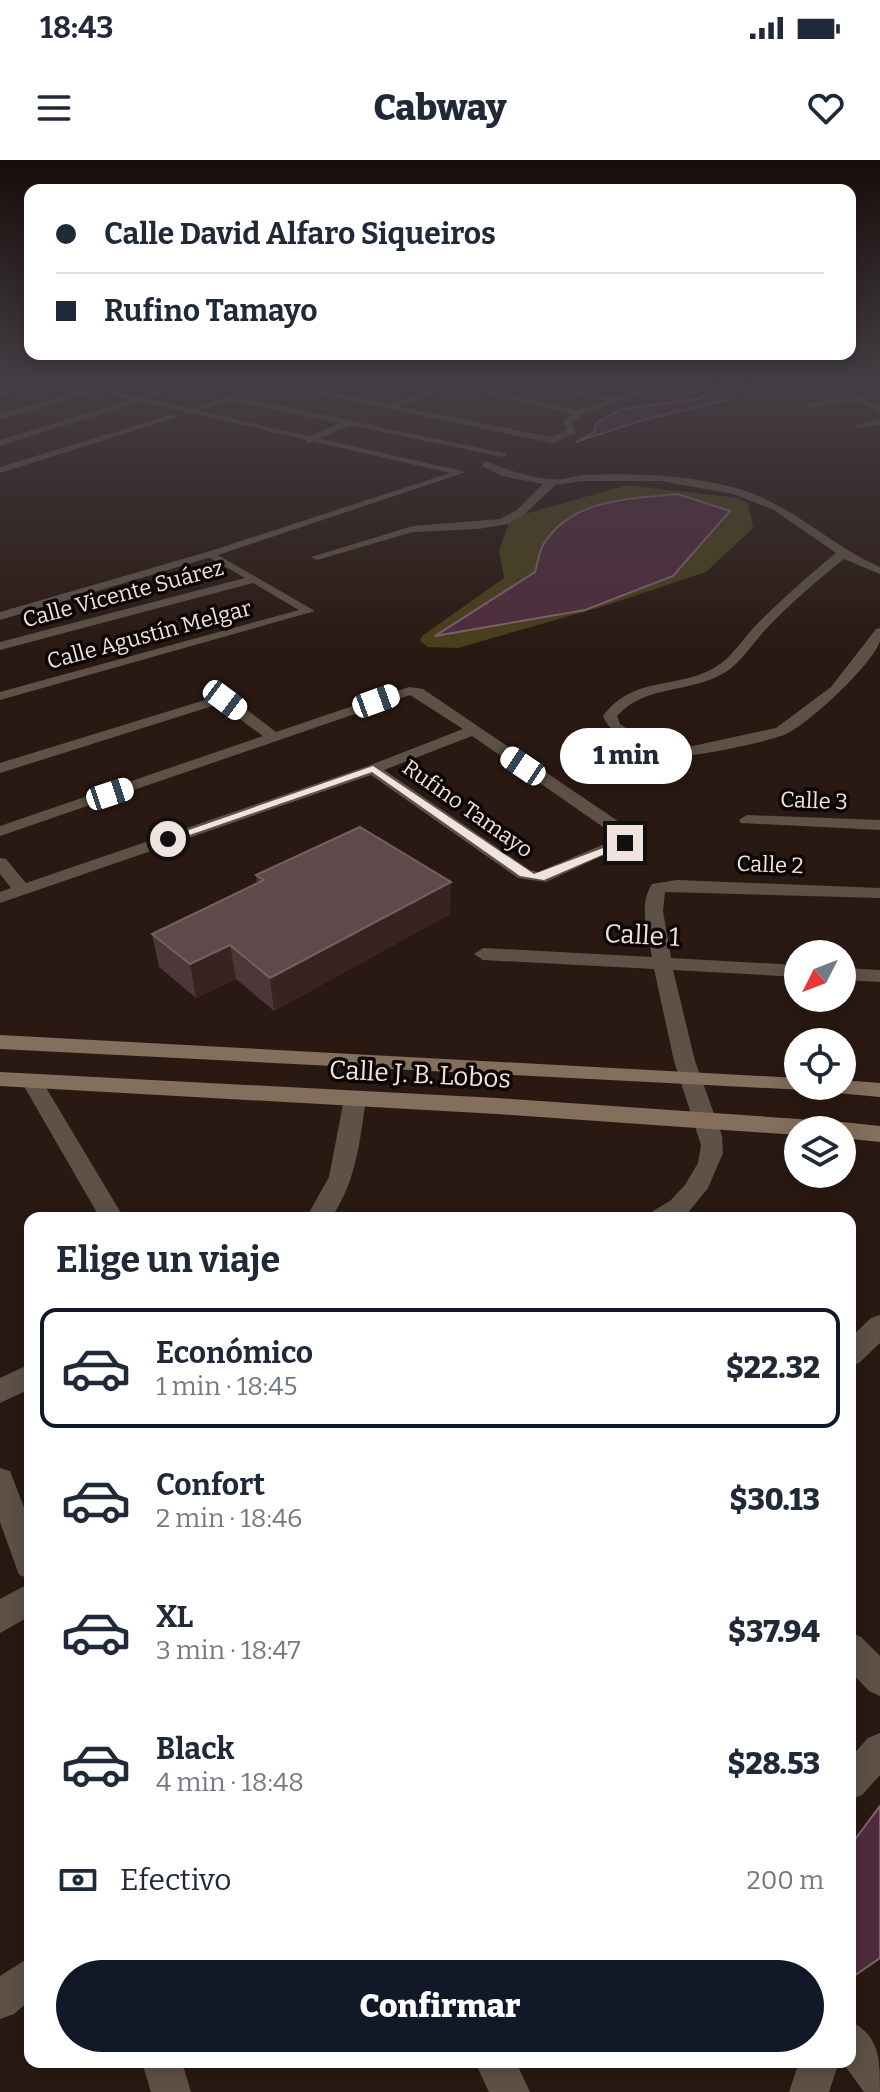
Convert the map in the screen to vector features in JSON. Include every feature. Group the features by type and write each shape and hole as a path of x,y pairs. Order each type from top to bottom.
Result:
{"main road":[{"name":"Calle J. B. Lobos","path":"0,1042 784,1084"},
{"name":"Calle J. B. Lobos","path":"0,1079 784,1125"},
{"path":"856,1089 880,1090"},
{"name":"Calle J. B. Lobos","path":"856,1132 880,1134"}],"street":[{"path":"463,470 552,483 582,478 674,478 720,487 778,508 844,553 880,571"},
{"path":"493,470 537,491"},
{"path":"0,616 211,554 467,471"},
{"path":"317,557 413,529 479,526 501,521 518,515 537,491 552,483"},
{"path":"844,553 797,590 729,665 708,677 669,683 616,705 610,716 614,726 634,739 688,751 781,731 836,690 880,632"},
{"path":"211,554 256,579"},
{"name":"Calle Agustín Melgar","path":"0,696 309,611 256,579"},
{"name":"Calle Vicente Suárez","path":"0,646 256,579"},
{"path":"0,831 409,691 418,692 471,731"},
{"path":"0,768 218,700 225,700 275,738"},
{"path":"0,898 373,769 471,731"},
{"name":"Rufino Tamayo","path":"373,769 524,874 533,877 540,878 628,840 628,836 471,731"},
{"name":"Calle 3","path":"747,820 880,825"},
{"path":"0,863 22,890"},
{"name":"Calle 2","path":"661,961 653,900 658,888 677,885 880,893"},
{"name":"Calle 1","path":"483,954 661,961 784,970"},
{"path":"661,961 690,1079 713,1151 700,1183 673,1212"},
{"path":"856,975 880,976"},
{"path":"32,1081 108,1212"},
{"path":"323,1212 330,1204 343,1168 355,1099"},
{"path":"856,1349 880,1326"},
{"path":"0,1391 24,1379"},
{"path":"0,1481 24,1547"},
{"path":"0,1617 24,1602"},
{"path":"856,1654 880,1680"},
{"path":"856,1776 880,1750"},
{"path":"0,2000 24,1981"},
{"path":"856,2049 880,2080"},
{"path":"164,2068 171,2092"},
{"path":"498,2068 510,2092"},
{"path":"809,2092 817,2068"}],"shaded area":[{"path":"627,485 738,498 748,503 753,528 706,572 604,606 458,648 428,647 420,641 422,636 504,578 499,550 511,518"},
{"path":"677,494 730,511 673,576 585,610 435,636 535,572 543,545 571,517 605,503"},
{"path":"880,1806 880,1958 856,1975 856,1838"}],"building":[{"path":"360,827 451,882 270,978 230,945 190,964 152,934 264,880 256,875"}],"route":[{"path":"168,839 373,769 524,874 533,877 540,878 625,843"}]}
